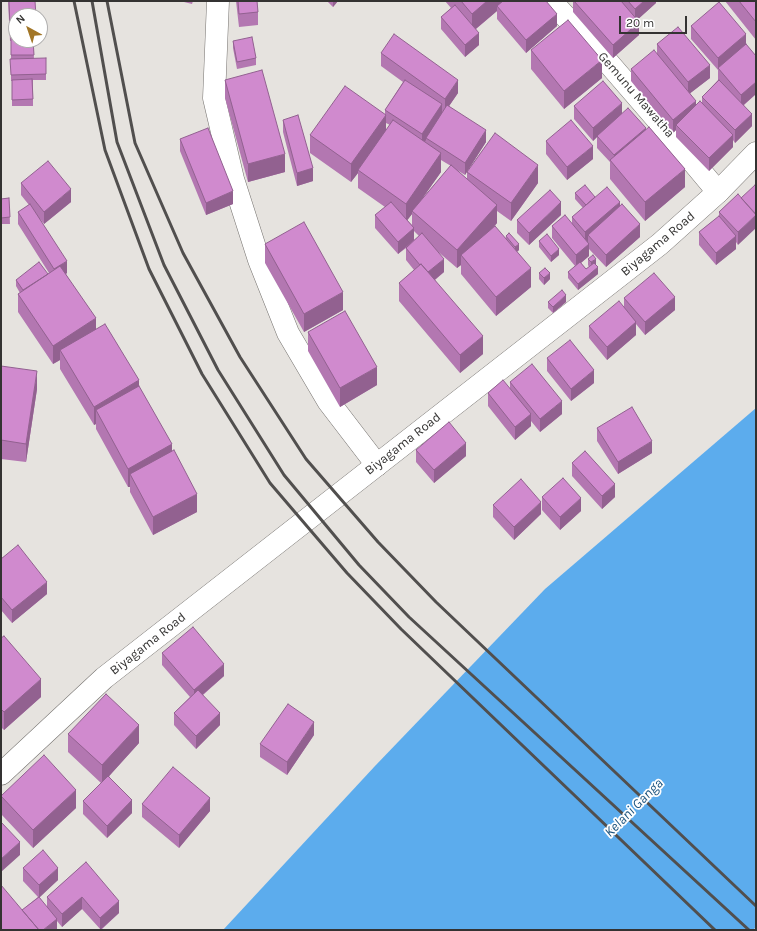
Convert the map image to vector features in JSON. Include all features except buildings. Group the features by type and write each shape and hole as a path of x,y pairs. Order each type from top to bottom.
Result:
{"main road":[{"path":"218,1 214,98 233,179 259,260 288,333 328,401 377,465"},
{"name":"Gemunu Mawatha","path":"551,1 668,132 718,192"},
{"name":"Biyagama Road","path":"1,774 104,678 660,244 718,192 756,152"},
{"name":"Biyagama Road","path":"1,762 46,731"}],"water":[{"name":"Kelani Ganga","path":"756,408 756,927 753,930 223,930 375,766 545,589"}],"railway":[{"path":"74,1 105,150 149,269 202,374 270,483 347,573 401,629 715,930"},
{"path":"92,1 117,142 164,265 218,370 284,475 359,565 409,617 749,930"},
{"path":"107,1 135,143 183,253 240,357 306,459 378,542 436,602 756,906"}]}
